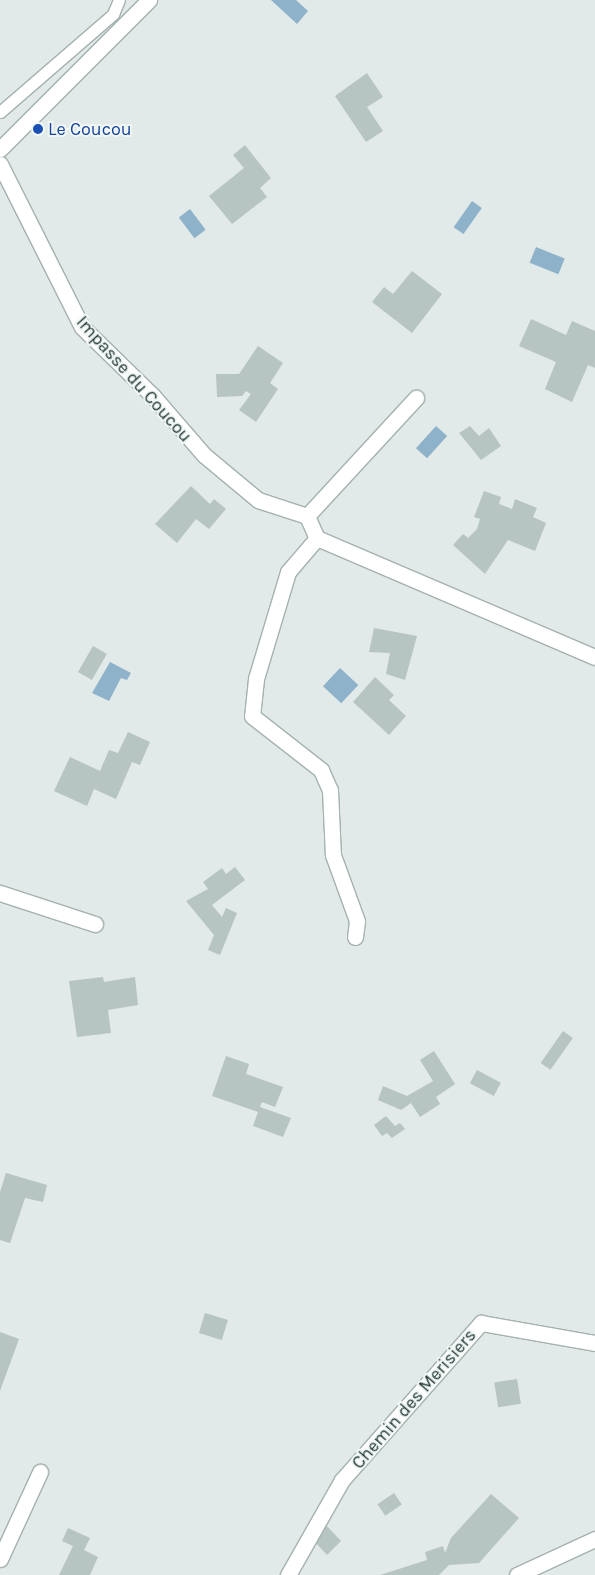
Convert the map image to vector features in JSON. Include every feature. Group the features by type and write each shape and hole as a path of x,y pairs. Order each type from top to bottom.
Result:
{"street":[{"path":"0,149 149,0"},
{"name":"Impasse du Coucou","path":"0,164 82,327 152,395 204,455 244,489 258,500 307,516"},
{"path":"416,398 307,516 317,538 595,657"},
{"path":"317,538 288,572 256,679 252,716 321,770 330,790 333,855 357,921 354,937"},
{"path":"0,893 95,924"},
{"name":"Chemin des Merisiers","path":"288,1575 342,1480 481,1322 595,1344"},
{"path":"0,1559 40,1472"},
{"path":"517,1575 595,1539"}],"lane":[{"path":"0,112 113,14 119,0"}],"water":[{"path":"271,0 296,0 308,11 297,24"},
{"path":"472,201 482,208 463,234 454,227"},
{"path":"190,209 206,230 194,238 179,217"},
{"path":"536,247 565,259 558,274 530,263"},
{"path":"436,426 447,436 427,458 416,448"},
{"path":"110,662 131,673 127,680 121,678 109,701 92,693"},
{"path":"340,668 358,685 341,703 323,686"}],"building":[{"path":"367,73 383,97 367,107 383,131 366,142 335,96"},
{"path":"245,145 271,178 260,188 267,197 232,224 209,196 244,168 233,155"},
{"path":"412,271 442,294 412,333 372,302 384,287 393,294"},
{"path":"531,319 566,335 572,321 595,331 595,368 588,365 572,402 545,389 556,362 519,346"},
{"path":"258,346 283,363 270,383 278,389 256,422 239,410 251,394 246,391 242,396 217,397 216,374 239,374"},
{"path":"470,426 479,436 489,428 501,446 481,460 459,433"},
{"path":"191,486 210,504 214,499 226,509 209,529 196,519 177,543 155,524"},
{"path":"484,491 501,497 499,504 512,509 515,499 537,508 533,517 546,523 535,551 508,540 485,574 453,545 463,534 468,538 477,529 480,519 474,517"},
{"path":"374,628 417,636 405,680 386,674 390,653 369,652"},
{"path":"93,646 107,654 92,680 78,672"},
{"path":"375,677 394,695 389,700 406,716 389,735 353,702"},
{"path":"128,732 150,742 140,765 132,762 116,799 94,789 87,806 54,791 70,757 100,771 109,750 118,753"},
{"path":"235,867 245,880 212,905 222,917 226,908 237,913 220,955 208,950 214,935 186,901 208,889 203,882 222,868 226,874"},
{"path":"103,977 104,982 135,977 138,1005 108,1010 111,1033 77,1037 69,981"},
{"path":"563,1031 573,1038 550,1070 541,1063"},
{"path":"434,1051 455,1084 436,1097 440,1104 420,1117 411,1103 401,1110 378,1100 383,1086 407,1096 433,1081 420,1060"},
{"path":"226,1056 249,1064 246,1074 283,1087 275,1107 262,1102 260,1107 291,1118 283,1137 253,1126 258,1112 212,1096"},
{"path":"477,1070 501,1083 494,1096 470,1083"},
{"path":"386,1116 395,1126 400,1123 405,1129 392,1138 387,1133 382,1136 374,1125"},
{"path":"6,1173 47,1185 43,1202 25,1198 10,1243 0,1240 0,1192"},
{"path":"205,1313 228,1320 222,1340 199,1333"},
{"path":"0,1332 19,1339 0,1391"},
{"path":"517,1379 521,1404 498,1407 494,1383"},
{"path":"394,1493 402,1505 385,1516 377,1504"},
{"path":"491,1494 519,1518 479,1563 449,1565 439,1575 380,1575 427,1560 425,1552 443,1546 445,1553 451,1538"},
{"path":"324,1523 341,1541 327,1555 314,1541"},
{"path":"68,1528 90,1538 84,1550 98,1557 90,1575 59,1575 73,1546 62,1541"}],"place":[{"name":"Le Coucou","path":"38,129"}]}
